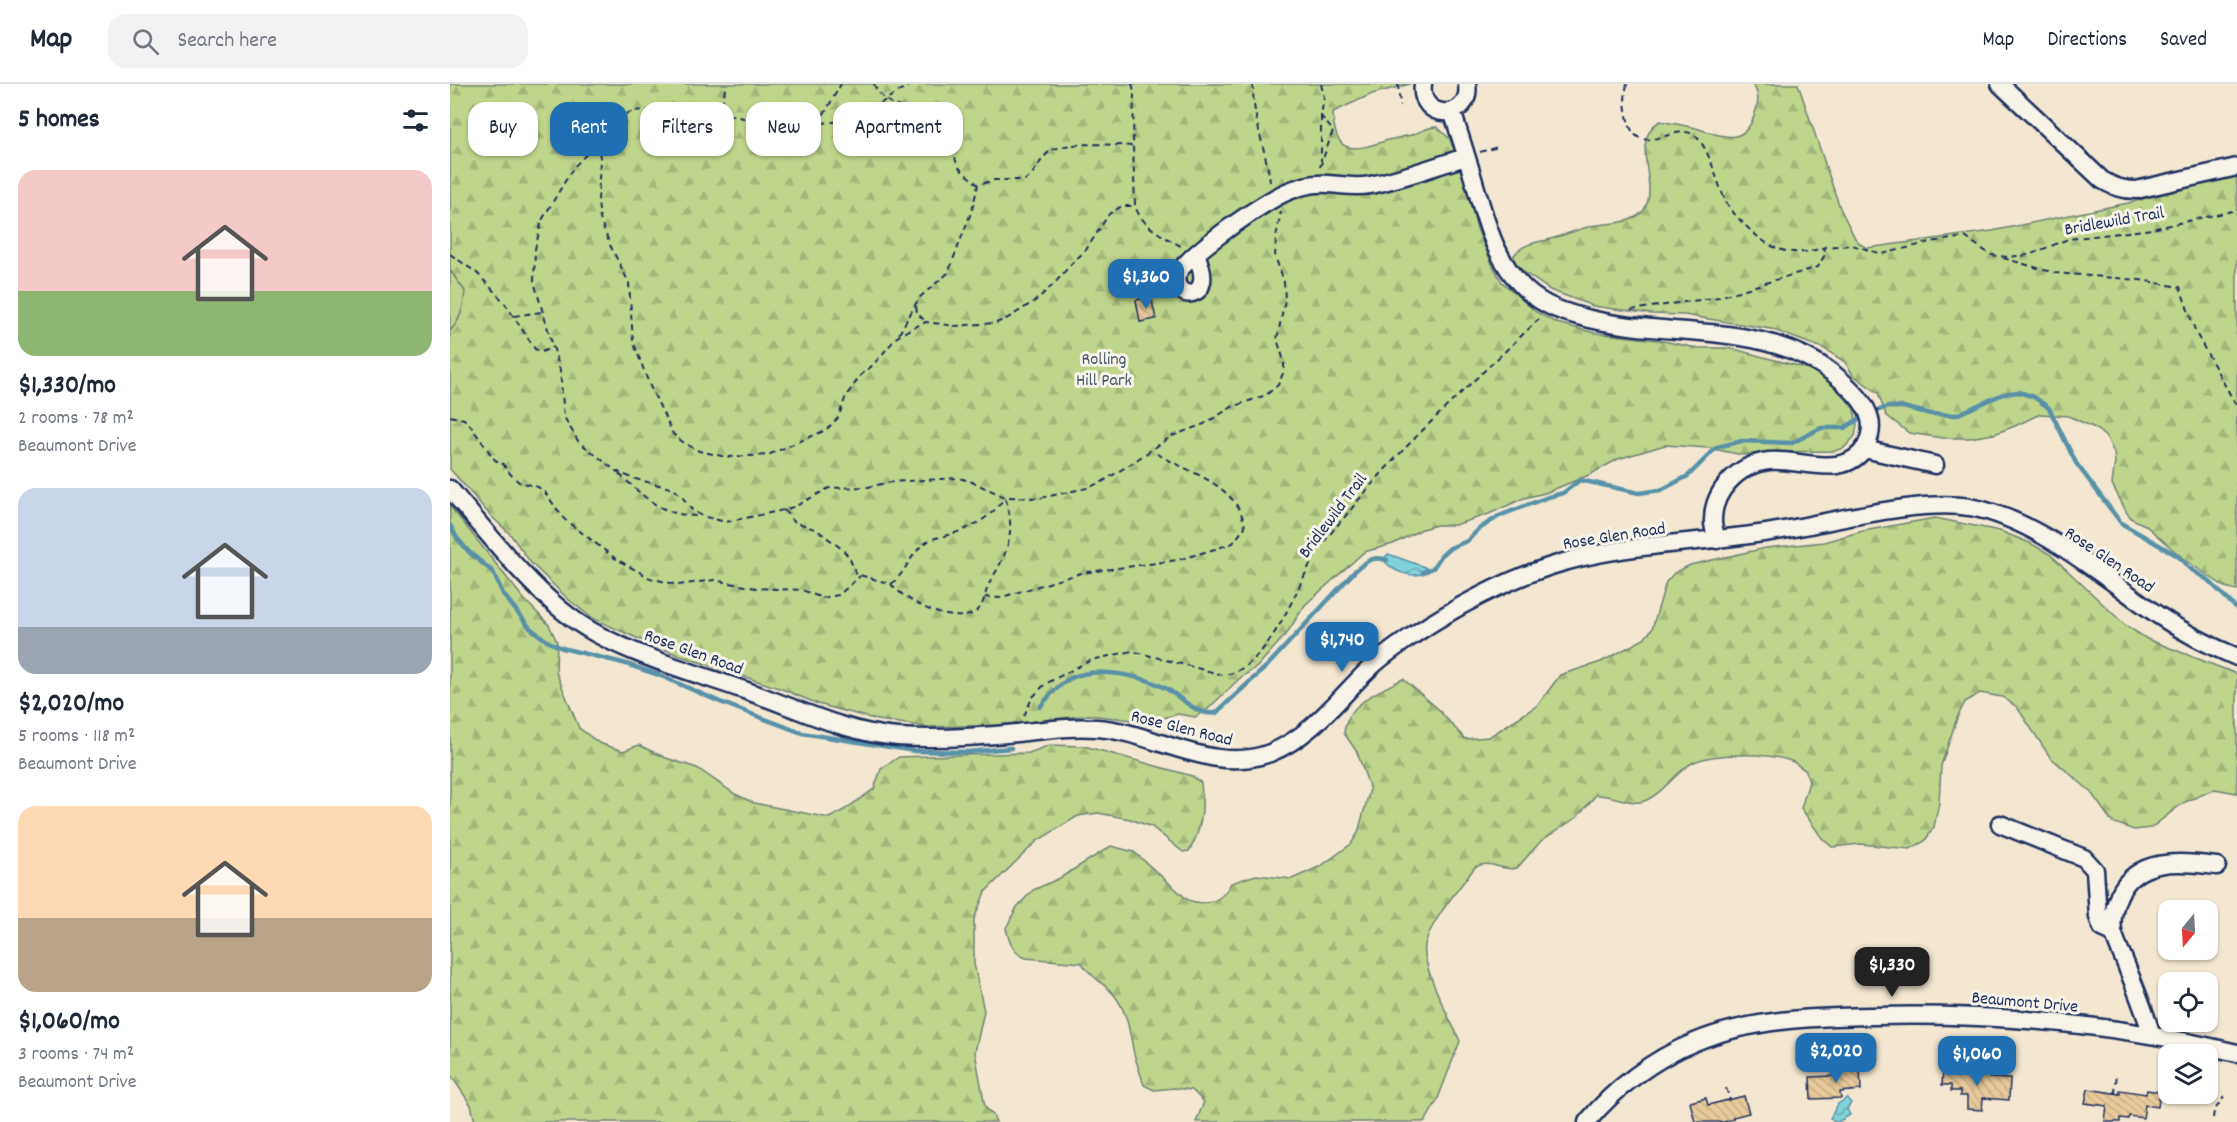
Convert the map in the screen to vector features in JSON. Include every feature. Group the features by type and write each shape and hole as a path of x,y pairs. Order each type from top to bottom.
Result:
{"street":[{"path":"1423,84 1423,93 1430,107 1444,113 1458,109 1466,98 1467,84"},
{"path":"2000,84 2102,180 2115,187 2136,190 2237,167"},
{"path":"1452,111 1495,248 1503,264 1526,290 1551,308 1572,315 1625,326 1730,336 1779,345 1823,366 1848,387 1869,416 1868,441 1864,449 1849,461 1826,466 1770,461 1758,463 1739,472 1730,480 1718,501 1713,522 1717,540"},
{"path":"1196,255 1270,200 1299,186 1313,184 1367,186 1466,157"},
{"path":"1864,449 1935,465"},
{"name":"Rose Glen Road","path":"450,489 549,598 587,628 626,647 813,715 873,734 926,738 1076,727 1102,728 1145,737 1222,759 1240,760 1257,757 1277,750 1305,733 1327,714 1367,671 1386,654 1411,637 1506,585 1549,566 1630,550 1748,537 1921,507 1968,507 2006,518 2042,536 2191,635 2237,657"},
{"path":"2000,824 2084,858 2095,870 2098,917 2103,928 2113,933"},
{"path":"2152,1035 2140,998 2113,933 2112,915 2115,903 2127,881 2139,871 2155,865 2174,862 2217,866"},
{"name":"Beaumont Drive","path":"1587,1122 1624,1084 1665,1056 1715,1035 1769,1023 1849,1016 1977,1015 2086,1025 2152,1035 2237,1053"}],"path":[{"path":"723,102 726,84"},
{"path":"821,117 840,84"},
{"path":"874,84 880,96 886,101 925,117 953,143 954,158 958,166 978,185"},
{"path":"821,122 850,118 872,111 912,84"},
{"path":"1132,84 1134,90 1132,146 1137,214 1145,223 1196,255"},
{"path":"1252,84 1256,125 1268,163 1270,200"},
{"path":"1321,84 1324,97 1321,116 1321,164"},
{"path":"1398,84 1400,106"},
{"path":"1627,84 1624,101 1629,126 1638,137 1648,140 1661,139 1682,131 1694,134 1704,146 1725,200 1739,219 1773,249 1810,252 1825,247 1852,245 1882,254 1965,237 1991,255 2055,273 2140,280 2180,287 2196,333 2237,407"},
{"path":"1313,184 1333,131 1321,116"},
{"path":"978,185 994,180 1025,180 1037,170 1048,153 1058,148 1090,145 1132,146"},
{"path":"585,156 573,168 542,220 537,235 534,282 560,370 564,417 578,441 661,508 674,514 702,516"},
{"path":"600,156 598,202 600,219 629,283 633,342 663,416 674,434 684,443 712,455 749,457 768,455 826,430 838,418 852,386 897,336 924,292 948,273 972,210 978,185"},
{"path":"616,471 632,478 663,484 674,489 693,512 726,522 796,507 829,489 841,487 868,487 911,480 958,478 1005,497 1040,498 1087,488 1102,482 1153,451 1172,436 1204,424 1232,407 1266,395 1278,386 1284,371 1284,361 1277,339 1285,300 1284,282 1275,256 1276,237 1286,192"},
{"path":"897,336 926,322 956,326 996,323 1008,318 1035,301 1054,284 1086,250 1109,214 1122,206 1135,206"},
{"name":"Bridlewild Trail","path":"1991,255 2007,257 2029,255 2068,239 2152,229 2237,210"},
{"path":"1623,310 1719,297 1758,286 1818,267 1824,256 1825,247"},
{"path":"450,254 477,273 514,316 535,349 541,352 554,347"},
{"path":"916,306 917,313 926,322"},
{"name":"Bridlewild Trail","path":"1018,733 1032,698 1045,684 1091,660 1132,651 1222,675 1233,674 1259,656 1290,606 1317,551 1376,478 1551,308"},
{"path":"514,316 542,312"},
{"path":"450,416 464,419 495,460 502,463 519,482 544,491 564,519 616,559 650,578 678,585 714,580 756,588 802,590 822,598 839,595 860,576"},
{"path":"985,597 999,598 1081,573 1178,560 1233,543 1245,527 1243,517 1226,492 1153,451"},
{"path":"891,584 897,580 921,546 934,538 974,526 998,508 1005,497"},
{"path":"784,510 793,521 817,530 842,549 853,564 854,571 860,576 891,584 899,594 914,604 957,616 974,614 981,607 1001,563 1010,537 1011,516 1005,497"},
{"path":"1988,1076 1989,1058"},
{"path":"1818,1070 1840,1065 1843,1069"},
{"path":"2115,1093 2117,1073"},
{"path":"1726,1088 1730,1100"},
{"path":"2213,1118 2214,1111 2224,1097"}],"green space":[{"name":"Rolling Hill Park","path":"450,84 1410,84 1372,94 1333,112 1337,137 1348,147 1365,147 1437,127 1450,139 1466,185 1477,229 1493,266 1502,282 1536,312 1557,323 1595,333 1658,340 1697,348 1730,348 1809,369 1824,375 1833,382 1854,409 1857,425 1855,436 1844,448 1834,451 1764,452 1743,455 1708,448 1665,445 1618,459 1589,475 1545,493 1524,498 1489,514 1455,525 1437,525 1422,529 1393,544 1364,552 1305,605 1287,633 1257,667 1240,678 1208,709 1195,717 1178,714 1149,722 1089,715 999,725 928,727 878,720 818,704 782,689 678,655 592,618 568,599 531,563 510,534 490,515 450,469 450,331 457,323 461,313 465,291 450,270"},
{"path":"1752,84 1798,84 1840,208 1855,238 1867,248 1992,231 2128,203 2237,174 2237,590 2225,587 2185,560 2145,525 2132,519 2112,484 2114,453 2107,438 2095,428 2068,416 2040,414 1994,434 1969,438 1943,438 1909,433 1886,415 1878,393 1853,375 1845,362 1825,349 1771,329 1684,315 1652,314 1593,306 1550,290 1524,272 1515,262 1514,255 1529,244 1591,226 1618,223 1638,216 1648,201 1645,152 1646,140 1651,130 1660,121 1723,136 1739,135 1746,131 1757,107 1757,93"},
{"path":"450,270 465,291 461,313 457,323 450,331"},
{"path":"450,506 523,598 549,625 557,642 556,672 579,728 599,743 623,751 639,745 666,758 697,768 735,794 754,803 829,818 874,789 881,769 899,757 1029,753 1050,745 1084,746 1192,776 1201,783 1201,818 1197,835 1189,851 1183,852 1152,827 1130,819 1098,813 1078,816 1037,841 985,892 974,919 974,964 984,1011 975,1052 985,1107 996,1122 475,1122 471,1105 450,1074"},
{"path":"1935,518 2000,531 2030,543 2050,554 2125,625 2147,639 2237,674 2237,793 2215,789 2183,803 2151,828 2134,830 2112,822 2090,791 2050,757 2017,707 2002,697 1980,693 1965,702 1957,718 1941,766 1939,803 1934,827 1925,841 1910,849 1861,844 1832,847 1822,838 1801,808 1809,782 1806,771 1793,762 1781,758 1726,755 1701,759 1685,767 1655,795 1641,802 1596,795 1577,817 1541,841 1517,868 1486,864 1475,867 1433,926 1425,945 1427,966 1460,1041 1437,1101 1425,1122 1196,1122 1204,1102 1192,1090 1174,1088 1154,1090 1144,1085 1123,1009 1111,992 1082,963 1026,958 1014,950 1010,942 1006,928 1017,907 1033,890 1060,878 1111,846 1134,852 1188,900 1201,903 1218,898 1231,883 1256,875 1292,879 1321,866 1351,844 1358,833 1370,789 1357,752 1344,733 1346,723 1351,714 1366,699 1403,679 1436,707 1465,739 1489,737 1538,705 1560,675 1601,662 1644,639 1652,629 1666,582 1674,573 1690,565 1766,548 1824,542 1863,531"}],"water":[{"path":"1388,554 1425,567 1428,572 1410,575 1398,571 1383,559"},
{"path":"1847,1098 1851,1103 1847,1109 1850,1115 1834,1122 1830,1118 1838,1104"}],"building":[{"path":"1151,297 1156,319 1140,322 1136,300"},
{"path":"1860,1067 1861,1090 1840,1092 1841,1098 1811,1099 1810,1077 1833,1076 1833,1072 1842,1072 1842,1069"},
{"path":"1943,1069 1958,1070 1957,1073 1984,1074 1989,1078 2010,1079 2009,1100 1983,1098 1982,1110 1967,1109 1967,1096 1960,1096 1960,1091 1951,1091 1951,1085 1942,1085"},
{"path":"2088,1089 2120,1094 2120,1090 2146,1094 2147,1090 2158,1092 2158,1107 2145,1105 2143,1118 2129,1116 2128,1119 2120,1118 2120,1122 2105,1122 2107,1106 2085,1103"},
{"path":"1744,1096 1749,1113 1724,1122 1695,1122 1690,1102 1706,1098 1708,1105"}],"waterway":[{"path":"1872,413 1887,407 1903,407 1931,414 1956,415 2003,394 2019,392 2034,397 2049,408 2076,463 2121,523 2178,556 2189,568 2208,580 2237,609"},
{"path":"1423,572 1433,568 1450,548 1467,541 1479,529 1499,516 1563,493 1580,480 1639,493 1661,490 1688,476 1717,447 1742,441 1792,443 1821,428 1844,428 1864,416"},
{"path":"450,525 469,552 493,572 503,594 530,628 547,641 562,648 623,663 659,675 720,702 802,733 915,751 968,752 1011,748"},
{"path":"1040,707 1058,687 1071,678 1081,674 1106,673 1146,680 1167,689 1202,712 1216,713 1267,666 1355,571 1373,559 1387,560"}]}
